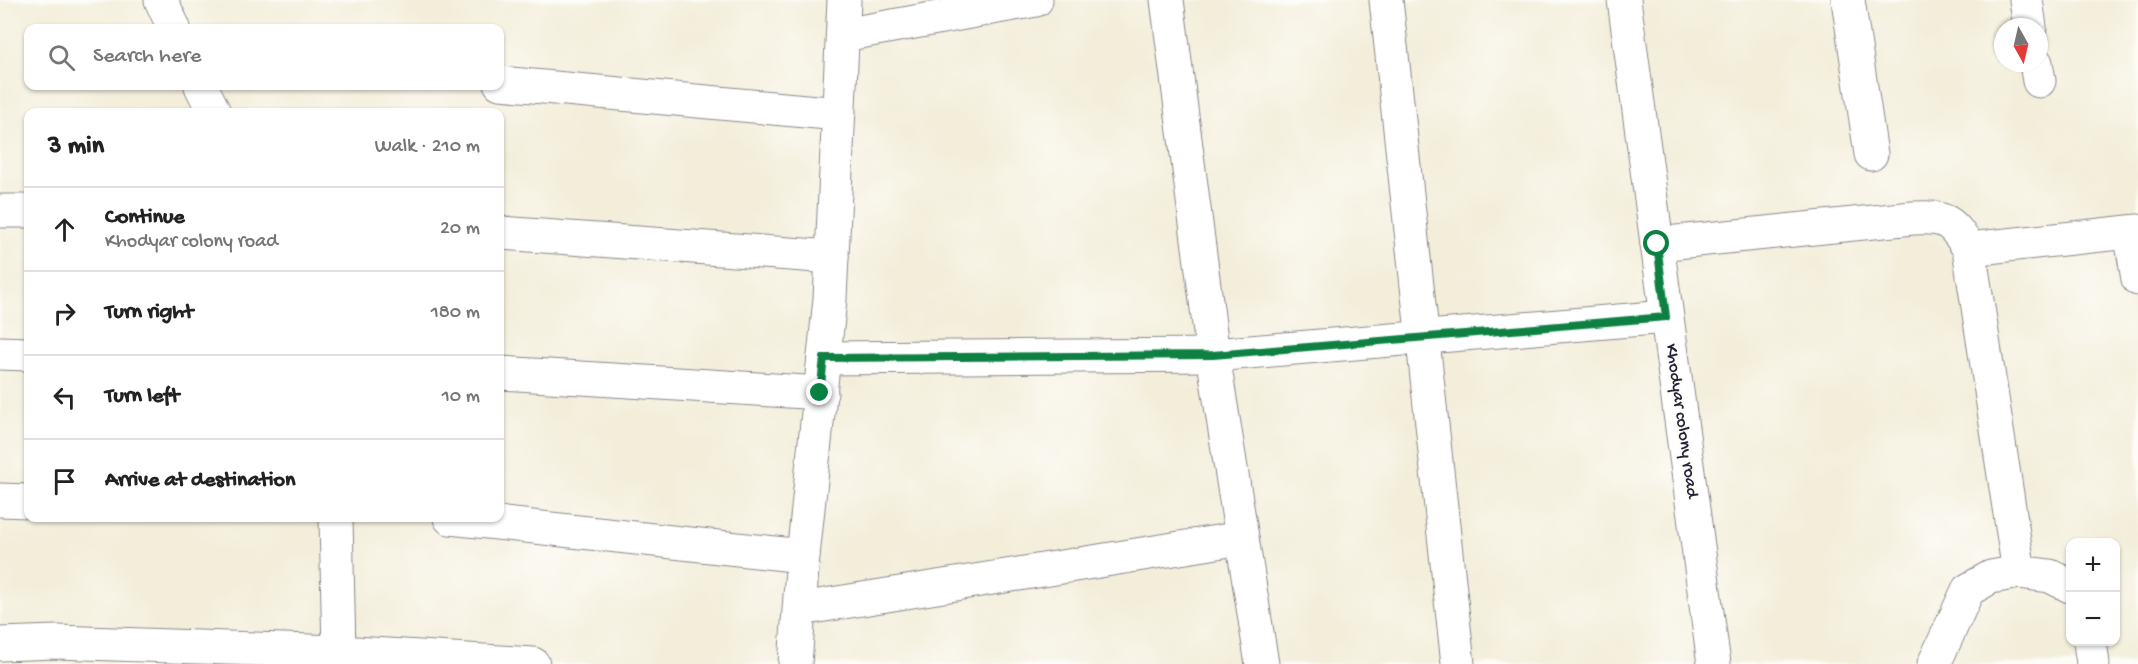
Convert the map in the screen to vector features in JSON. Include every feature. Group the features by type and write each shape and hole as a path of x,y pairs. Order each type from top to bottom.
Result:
{"street":[{"path":"161,0 172,24"},
{"path":"795,664 803,556 832,257 844,0"},
{"path":"843,35 1036,0"},
{"path":"1167,0 1213,355 1262,664"},
{"path":"1386,0 1458,664"},
{"name":"Khodyar colony road","path":"1624,0 1714,664"},
{"path":"1848,0 1870,154"},
{"path":"2026,0 2029,18"},
{"path":"504,83 839,114"},
{"path":"203,90 212,108"},
{"path":"0,211 24,211"},
{"path":"1657,244 1937,217 1957,228 1969,249 2019,572"},
{"path":"1969,249 2134,232 2138,279"},
{"path":"504,233 832,257"},
{"path":"824,358 1213,355 1666,317"},
{"path":"0,353 24,354"},
{"path":"504,374 820,393"},
{"path":"0,500 24,501"},
{"path":"336,522 339,652"},
{"path":"487,522 803,556"},
{"path":"800,609 1242,538"},
{"path":"1934,664 1968,590 1991,577 2019,572 2050,576 2066,584"},
{"path":"2,640 57,642 163,655 339,652 533,664"},
{"path":"2091,646 2093,664"}],"route":[{"path":"820,393 824,358 1213,355 1666,317 1657,244"}]}
